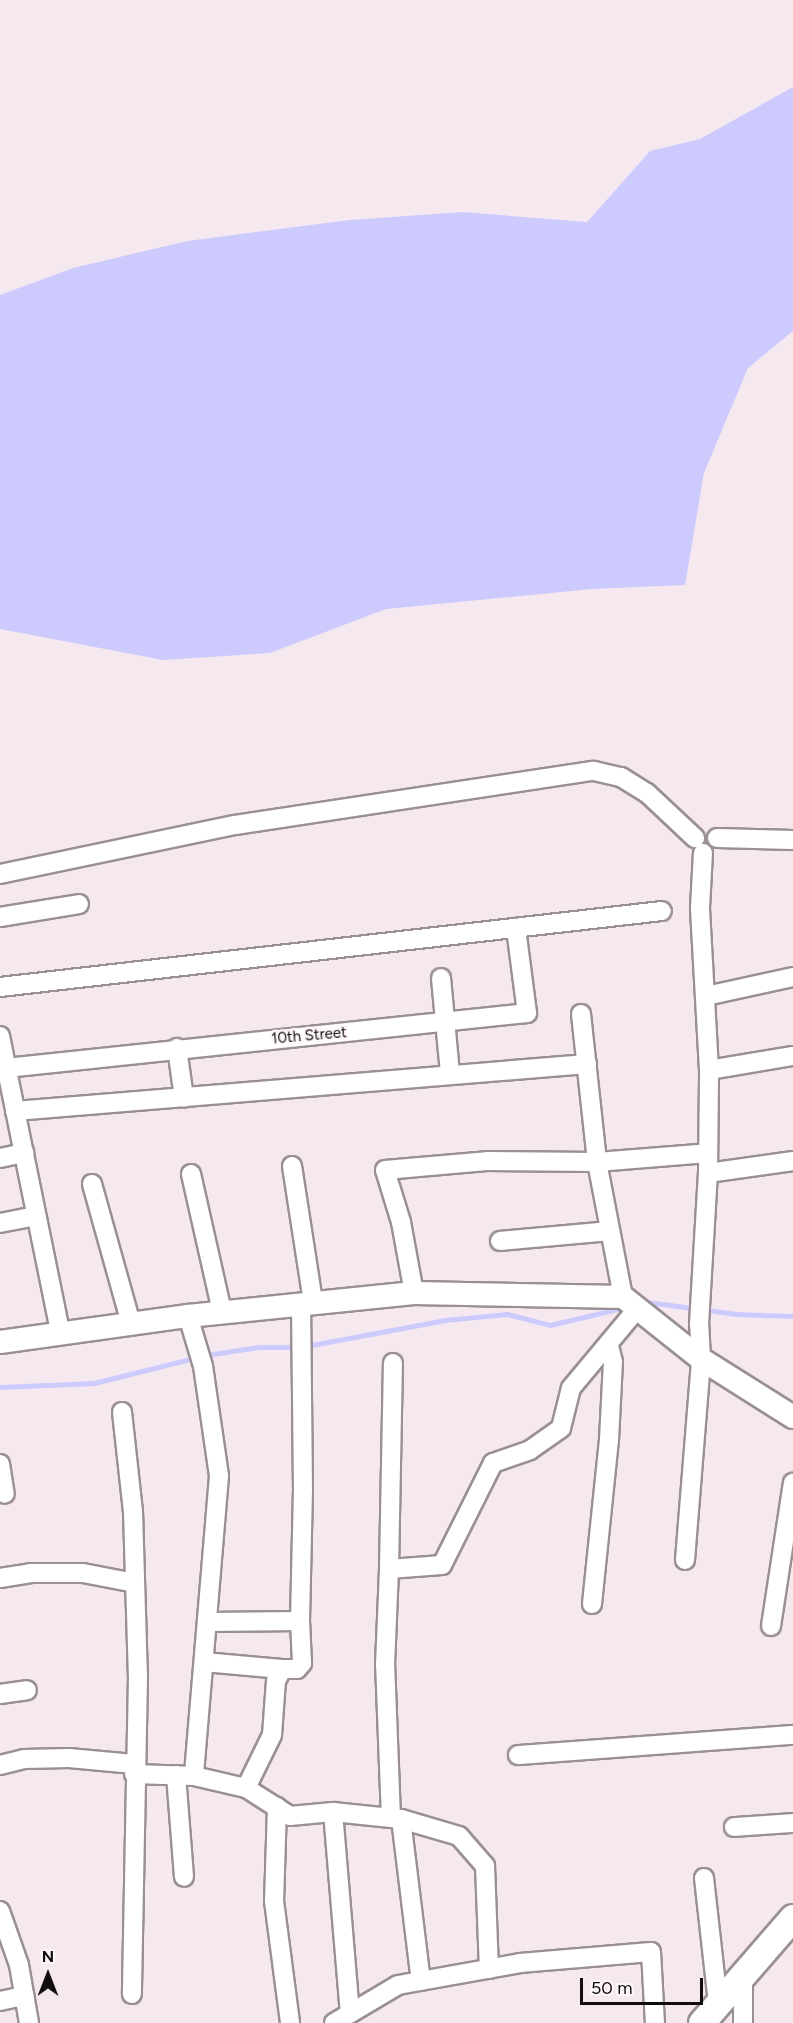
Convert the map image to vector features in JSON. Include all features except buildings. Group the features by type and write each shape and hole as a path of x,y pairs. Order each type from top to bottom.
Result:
{"main road":[{"path":"702,2023 793,1918"}],"street":[{"path":"0,874 235,825 594,771 621,777 647,793 699,846 714,850 717,838 793,840"},
{"path":"686,1560 701,1359 699,1324 708,1173 709,1070 699,846"},
{"path":"0,917 79,904"},
{"path":"0,987 662,911"},
{"name":"10th Street","path":"5,1078 177,1048 447,1023 527,1013 516,928"},
{"path":"706,996 793,977"},
{"path":"441,978 450,1074"},
{"path":"388,1569 442,1565 493,1463 530,1450 561,1428 571,1388 609,1346 630,1303 610,1230 597,1162 581,1014"},
{"path":"0,1036 5,1078 15,1110 60,1331"},
{"path":"177,1048 184,1098"},
{"path":"709,1070 793,1056"},
{"path":"15,1110 587,1064"},
{"path":"0,1158 24,1153"},
{"path":"414,1293 400,1222 385,1170 487,1161 597,1162 708,1153"},
{"path":"708,1173 793,1161"},
{"path":"204,1662 282,1670 297,1670 302,1663 300,1621 302,1336 307,1302 292,1166"},
{"path":"191,1174 222,1312"},
{"path":"92,1184 131,1324"},
{"path":"0,1223 36,1216"},
{"path":"500,1241 610,1230"},
{"path":"0,1342 60,1331 307,1302 414,1293 630,1303 701,1359 793,1417"},
{"path":"184,1877 185,1776 204,1662 219,1476 202,1366 188,1316"},
{"path":"592,1604 609,1440 613,1362 609,1346"},
{"path":"393,1363 385,1665 396,1818 421,1981"},
{"path":"123,1412 135,1583 138,1676 134,1769 132,1994"},
{"path":"0,1464 5,1494"},
{"path":"771,1626 793,1483"},
{"path":"0,1578 30,1573 83,1573 135,1583"},
{"path":"208,1622 300,1621"},
{"path":"246,1788 272,1735 276,1681 282,1670"},
{"path":"0,1694 27,1690"},
{"path":"518,1755 793,1735"},
{"path":"0,1765 24,1759 69,1758 246,1788 290,1816 333,1812 396,1818 459,1836 485,1866 489,1969"},
{"path":"277,1807 273,1889 280,1967 290,2023"},
{"path":"333,1812 350,2013"},
{"path":"734,1827 793,1823"},
{"path":"704,1878 718,2003"},
{"path":"0,1911 19,1965 29,2023"},
{"path":"334,2023 398,1985 489,1969 651,1952 655,2023"},
{"path":"743,1973 743,2023"},
{"path":"0,2001 24,1996"}],"water":[{"path":"793,87 793,331 748,368 704,473 685,585 592,589 386,609 270,653 163,660 0,629 0,295 73,268 187,241 350,220 463,212 587,222 650,151 700,139"}],"waterway":[{"path":"640,1301 736,1314 793,1316"},
{"path":"0,1387 94,1383 206,1355 258,1347 301,1347 445,1320 507,1314 550,1325 626,1307"}]}
